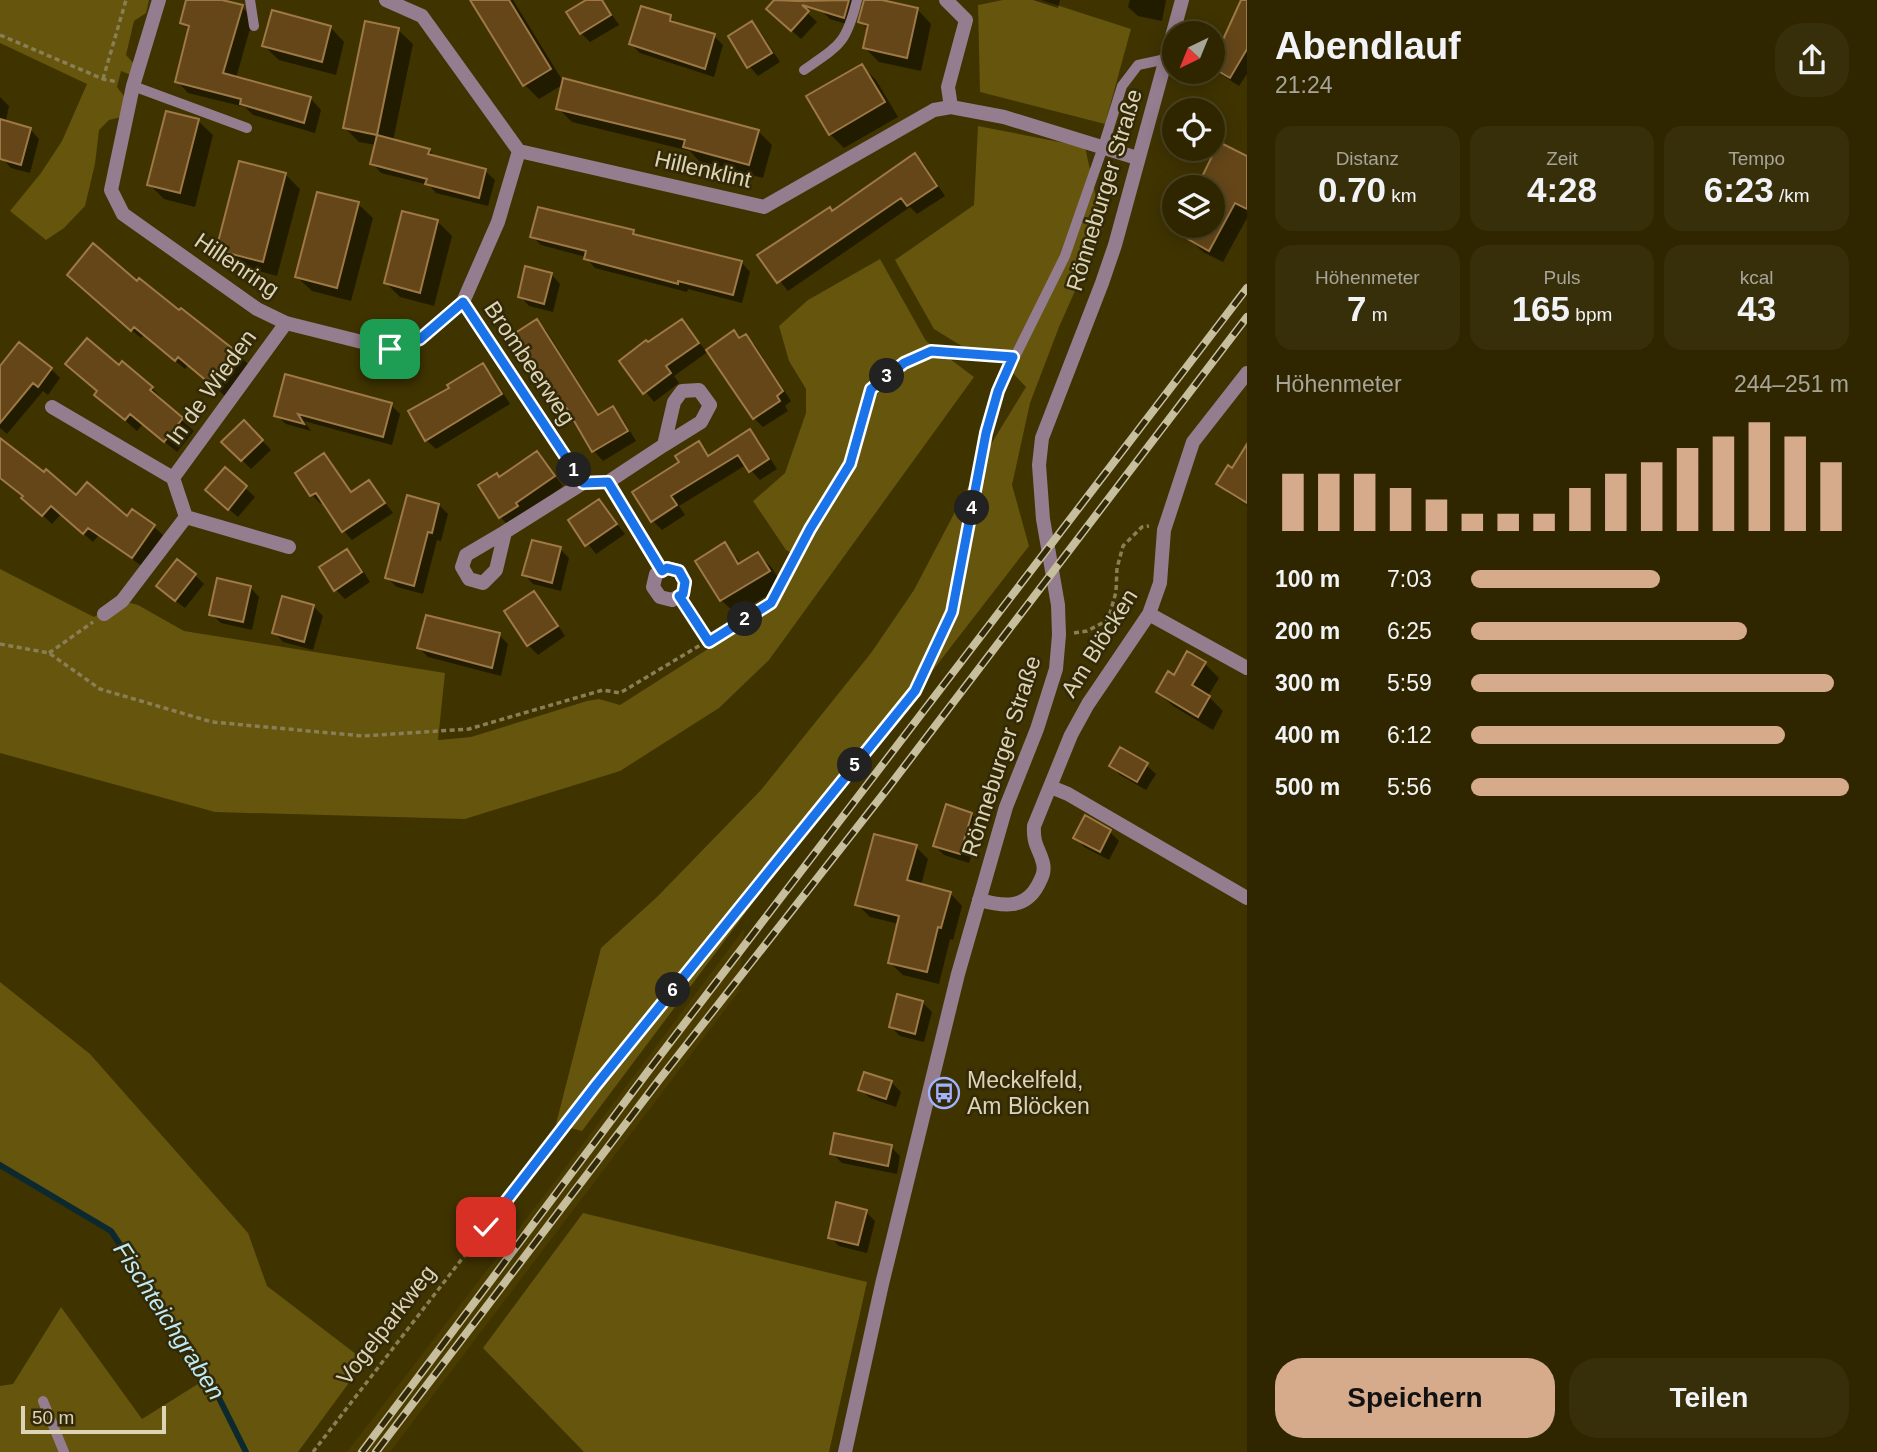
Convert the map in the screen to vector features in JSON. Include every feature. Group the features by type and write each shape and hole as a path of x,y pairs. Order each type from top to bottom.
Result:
{"street":[{"name":"Hillenring","path":"159,0 133,86 111,190 123,214 257,309 286,323 390,349 420,339 463,302 498,222 519,151"},
{"path":"946,0 966,20 948,87 951,107 1004,117 1137,158"},
{"name":"Rönneburger Straße","path":"1176,21 1182,0"},
{"path":"391,1 422,16 519,151"},
{"name":"Rönneburger Straße","path":"845,1452 853,1407 958,974 1006,807 1037,729 1056,669 1058,605 1043,519 1039,465 1042,438 1102,283 1162,73"},
{"name":"Hillenklint","path":"519,151 764,207 934,110 951,107"},
{"name":"Brombeerweg","path":"463,302 583,483"},
{"name":"In de Wieden","path":"173,478 286,323"},
{"name":"Am Blöcken","path":"979,900 1013,905 1026,901 1044,875 1033,840 1034,825 1071,735 1088,704 1149,614 1160,583 1164,530 1193,442 1247,373"},
{"name":"In de Wieden","path":"52,407 173,478 186,517"},
{"path":"505,532 583,483 608,482 664,445"},
{"path":"608,482 662,571"},
{"path":"104,614 122,601 186,517 289,547"},
{"path":"667,568 679,571 685,582 683,594 672,600 660,597 653,587 656,575 662,571 667,568"},
{"path":"1149,614 1247,668"},
{"path":"1051,787 1068,794 1247,898"}],"lane":[{"path":"250,0 254,26"},
{"path":"804,70 838,47 845,38 857,0"},
{"path":"915,691 952,612 986,433 998,391 1065,256 1122,86 1138,65 1162,60"},
{"path":"133,86 247,128"},
{"path":"43,1401 64,1452"}],"path":[{"path":"103,79 125,0"},
{"path":"0,35 103,79 133,86"},
{"path":"0,644 49,653 100,689 212,722 363,736 469,729 604,690 621,693 771,603 810,529 850,464 871,389 904,363 931,351 1013,357"},
{"path":"1059,635 1087,631 1108,620 1116,592 1117,568 1123,547 1142,527 1151,526 1164,530"},
{"path":"679,596 709,642"},
{"path":"49,653 104,614"},
{"name":"Vogelparkweg","path":"313,1452 596,1085 915,691"}],"shaded area":[{"path":"0,0 149,0 146,13 134,21 126,55 135,65 131,75 121,71 117,87 127,100 121,117 109,120 99,130 95,164 85,206 64,228 46,240 10,211 41,173 62,141 87,84 0,43"},
{"path":"1003,0 1041,0 1131,29 1105,124 980,92 978,5"},
{"path":"978,126 1085,147 1103,228 1059,327 1030,403 1012,485 1029,546 765,887 582,1131 556,1124 601,948 657,897 761,790 871,653 914,590 988,449 1026,387 993,352 968,350 934,329 895,260 974,205"},
{"path":"880,259 926,341 974,377 769,660 719,708 620,771 465,819 215,812 0,753 0,569 94,617 122,601 138,605 184,631 445,673 438,740 471,737 587,701 599,699 620,705 774,607 798,556 786,550 753,501 785,473 806,413 806,389 789,361 779,326 808,300"},
{"path":"744,929 739,991 390,1452 347,1452 541,1200"},
{"path":"0,982 90,1054 248,1233 267,1286 365,1361 298,1452 0,1452 0,1386 13,1384 61,1307 142,1419 209,1377 111,1231 0,1165"},
{"path":"583,1213 867,1282 829,1452 584,1452 483,1348"}],"building":[{"path":"186,0 222,0 243,5 223,73 311,97 304,123 240,104 241,99 175,82 189,26 180,23"},
{"path":"470,0 509,0 551,69 523,86"},
{"path":"586,0 602,0 611,15 580,34 566,12"},
{"path":"774,0 849,0 844,18 802,5 809,11 791,31 766,9"},
{"path":"864,0 882,0 918,8 907,58 863,48 868,25 858,22"},
{"path":"1241,0 1247,0 1247,49 1230,78 1225,75 1225,35"},
{"path":"641,6 671,15 670,21 715,34 705,69 629,44"},
{"path":"272,10 331,26 322,62 262,46"},
{"path":"365,21 399,28 377,135 343,128"},
{"path":"752,21 772,53 747,68 728,36"},
{"path":"862,64 885,102 829,135 806,96"},
{"path":"563,78 759,130 749,165 683,147 685,140 556,109"},
{"path":"166,111 199,119 180,193 147,185"},
{"path":"0,119 31,128 21,165 0,159"},
{"path":"377,135 430,149 428,154 486,169 479,198 425,184 427,179 370,164"},
{"path":"1225,145 1247,156 1247,209 1235,203 1225,221 1225,175 1203,175 1210,161 1225,161"},
{"path":"915,153 937,186 907,206 901,198 777,283 757,255 830,207 832,211"},
{"path":"239,161 286,173 263,262 216,250"},
{"path":"317,192 359,202 337,288 295,277"},
{"path":"538,207 634,230 633,234 742,261 733,295 678,281 678,284 584,259 586,251 530,237"},
{"path":"402,211 438,220 420,293 384,283"},
{"path":"1189,238 1216,238 1209,251"},
{"path":"93,243 137,281 139,278 242,356 215,388 178,357 175,361 134,327 131,331 67,275"},
{"path":"525,266 552,273 544,304 518,297"},
{"path":"537,319 598,415 613,406 628,431 592,452 566,407 562,409 533,364 529,367 509,337"},
{"path":"682,319 699,343 666,366 671,373 643,394 619,361 646,340 648,342"},
{"path":"734,330 739,338 746,334 783,391 777,396 780,401 753,419 706,350"},
{"path":"87,338 119,365 122,361 153,387 150,390 183,418 164,442 130,414 125,420 94,395 97,391 65,364"},
{"path":"19,342 52,368 38,387 33,383 0,423 0,366"},
{"path":"483,363 502,394 425,441 408,411 449,388 447,385"},
{"path":"285,374 392,403 383,437 298,414 304,424 274,416"},
{"path":"244,420 263,440 241,461 221,442"},
{"path":"750,429 769,459 749,472 738,455 671,496 677,505 651,522 632,492 679,462 675,456 699,441 708,456"},
{"path":"0,438 44,472 46,469 76,495 87,482 127,516 132,509 155,525 132,558 88,528 83,534 51,506 42,516 21,498 23,496 0,478"},
{"path":"1247,444 1247,503 1216,484 1228,465 1232,468"},
{"path":"537,451 555,476 499,518 478,485 497,473 499,477"},
{"path":"324,453 351,492 369,480 385,503 342,532 316,493 310,496 295,473"},
{"path":"225,467 247,486 228,510 205,490"},
{"path":"407,495 439,504 432,533 428,532 414,586 385,578"},
{"path":"599,499 617,524 585,546 568,520"},
{"path":"532,540 561,547 552,583 522,575"},
{"path":"725,542 738,564 758,552 770,571 720,601 695,561"},
{"path":"347,549 362,572 334,591 319,567"},
{"path":"177,559 196,574 175,601 156,586"},
{"path":"217,578 251,586 243,622 209,615"},
{"path":"534,591 558,626 527,646 504,611"},
{"path":"282,596 314,605 304,642 272,633"},
{"path":"426,615 500,633 492,668 417,648"},
{"path":"1187,651 1206,662 1192,685 1210,696 1198,717 1156,692 1168,671 1174,675"},
{"path":"1120,747 1148,763 1137,782 1109,766"},
{"path":"946,804 972,813 960,854 933,846"},
{"path":"1085,815 1111,830 1100,852 1073,838"},
{"path":"874,834 917,845 907,880 951,892 941,928 938,927 927,972 888,963 899,916 855,905"},
{"path":"897,994 923,1001 915,1034 889,1027"},
{"path":"864,1072 892,1081 886,1099 858,1090"},
{"path":"834,1133 892,1145 888,1166 830,1154"},
{"path":"836,1202 867,1210 858,1245 828,1238"}],"waterway":[{"name":"Fischteichgraben","path":"0,1165 111,1231 209,1378 246,1452"}],"railway":[{"path":"362,1452 649,1070 1247,288"},
{"path":"376,1452 1247,317"}],"place":[{"name":"Meckelfeld, Am Blöcken","path":"944,1093"}],"route":[{"path":"390,349 420,339 463,302 583,483 608,482 662,571 667,568 679,571 685,582 683,594 679,596 709,642 771,603 810,529 850,464 871,389 904,363 931,351 1013,357 998,391 986,433 952,612 915,691 596,1085 486,1227"}]}
